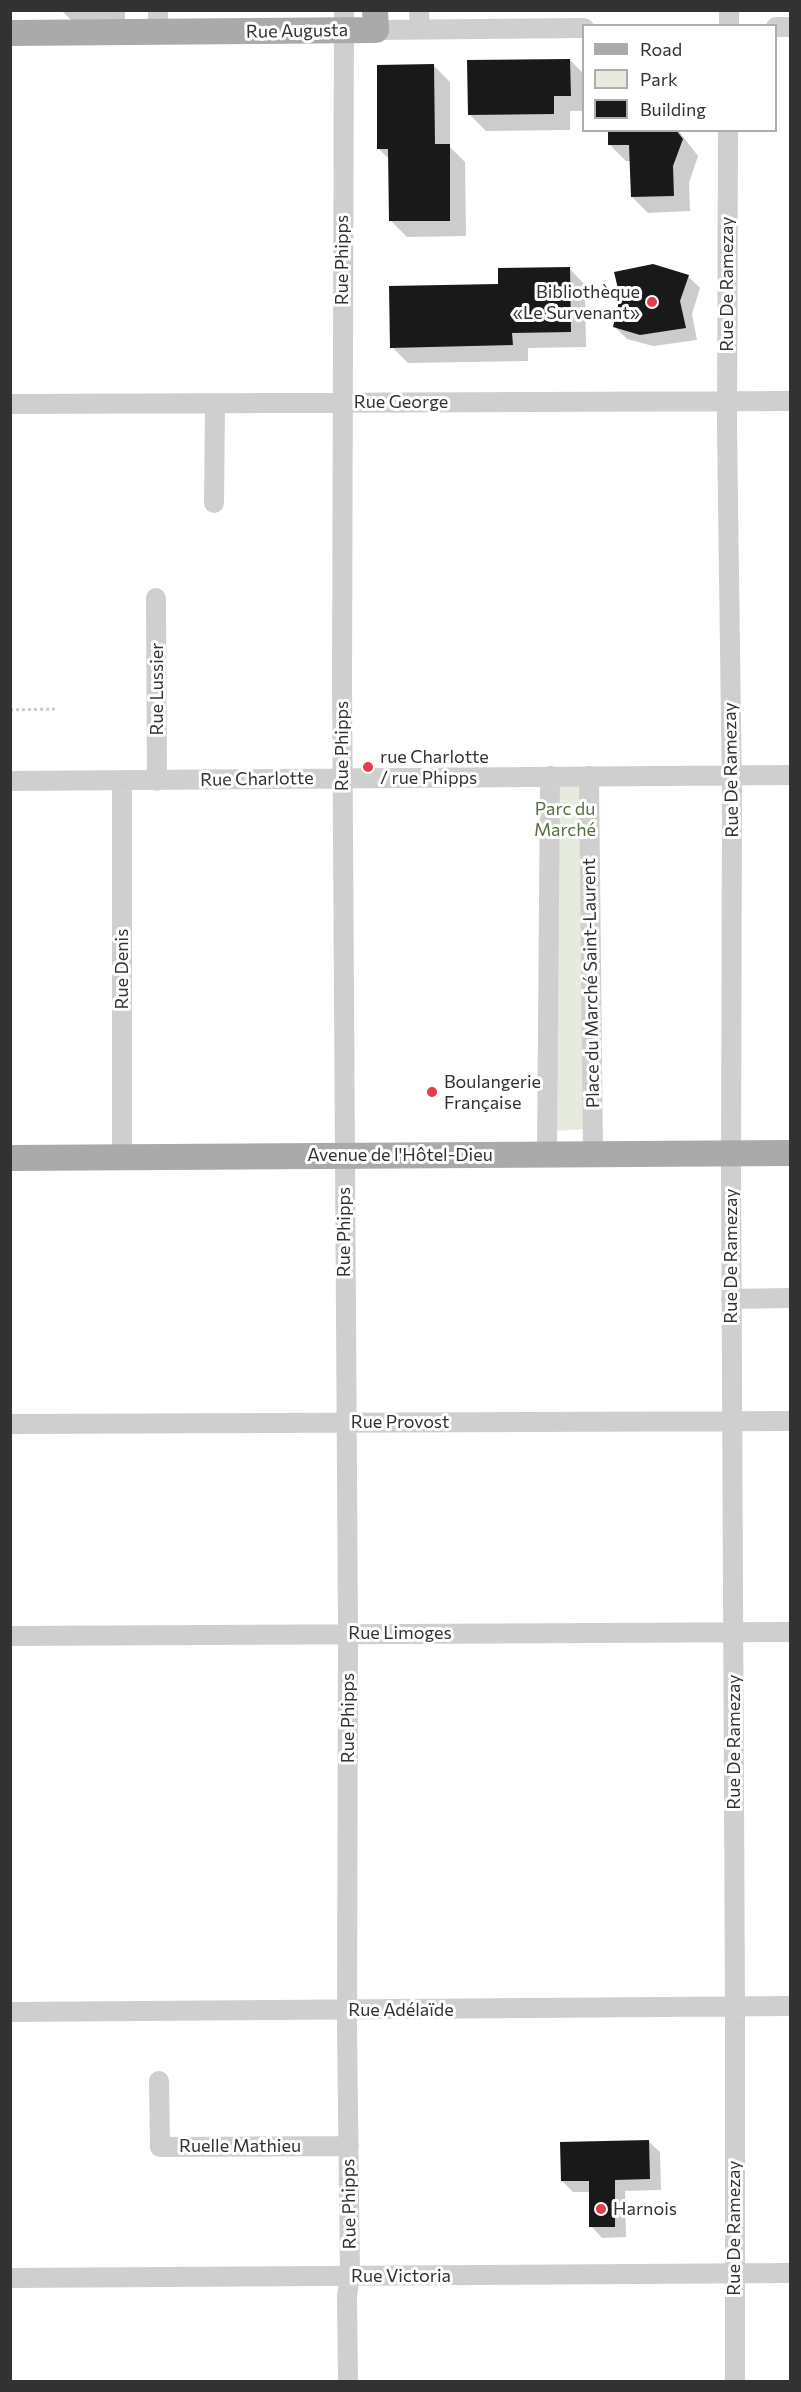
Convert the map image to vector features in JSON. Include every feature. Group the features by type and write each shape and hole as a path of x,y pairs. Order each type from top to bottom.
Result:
{"main road":[{"name":"Rue Augusta","path":"10,33 158,21 376,20"},
{"name":"Avenue de l'Hôtel-Dieu","path":"10,1158 790,1153"}],"street":[{"name":"Rue Phipps","path":"344,20 342,778 348,1633 350,2276 347,2296 348,2382"},
{"name":"Rue Augusta","path":"376,20 582,28"},
{"name":"Rue De Ramezay","path":"728,132 727,401 731,776 735,2382"},
{"name":"Rue George","path":"10,404 790,401"},
{"path":"214,503 215,404"},
{"name":"Rue Lussier","path":"156,598 157,781"},
{"name":"Rue Charlotte","path":"10,781 790,775"},
{"path":"547,1154 550,776"},
{"name":"Place du Marché Saint-Laurent","path":"590,776 593,1154"},
{"name":"Rue Denis","path":"122,781 122,1158"},
{"path":"731,1299 790,1298"},
{"name":"Rue Provost","path":"10,1424 790,1421"},
{"name":"Rue Limoges","path":"10,1636 790,1632"},
{"name":"Rue Adélaïde","path":"10,2012 790,2006"},
{"name":"Ruelle Mathieu","path":"159,2081 160,2147 349,2146"},
{"name":"Rue Victoria","path":"10,2278 790,2273"}],"path":[{"path":"10,710 57,709"}],"green space":[{"name":"Parc du Marché","path":"585,771 586,1129 557,1131 543,772"}],"building":[{"path":"570,59 571,96 554,96 554,114 468,115 467,60"},
{"path":"434,64 435,144 450,144 450,221 389,221 388,149 377,149 377,65"},
{"path":"608,132 678,132 683,139 673,166 674,196 631,197 629,145 608,145"},
{"path":"653,264 689,275 680,301 686,328 640,335 613,327 620,297 614,272"},
{"path":"570,267 571,332 512,333 513,345 390,348 389,286 498,284 498,268"},
{"path":"649,2140 650,2179 615,2180 615,2227 589,2227 589,2181 561,2181 560,2142"}],"place":[{"name":"Bibliothèque «Le Survenant»","path":"652,302"},
{"name":"rue Charlotte / rue Phipps","path":"368,767"},
{"name":"Boulangerie Française","path":"432,1092"},
{"name":"Harnois","path":"601,2209"}]}
